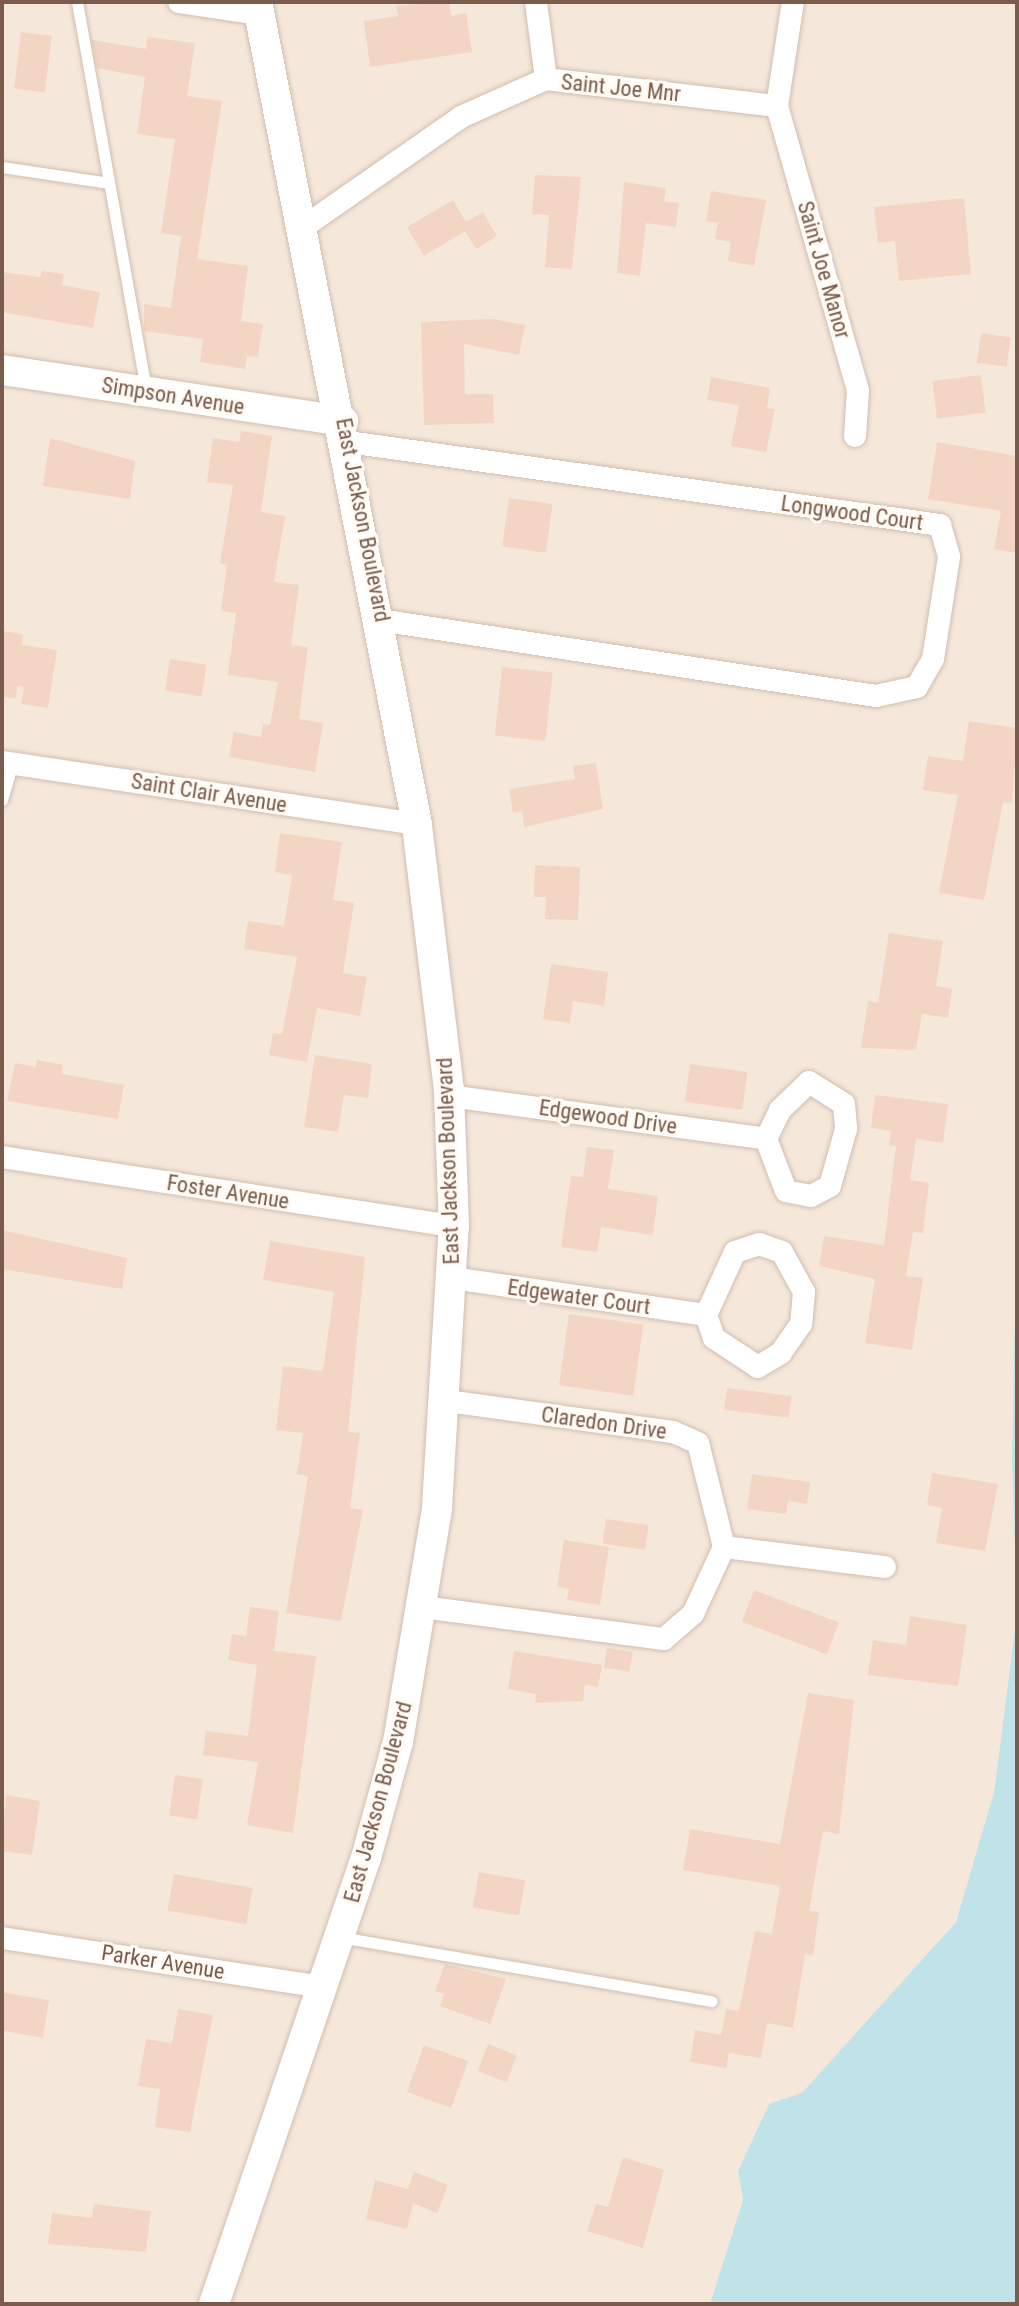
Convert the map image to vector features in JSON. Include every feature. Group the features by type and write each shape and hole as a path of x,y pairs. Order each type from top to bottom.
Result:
{"main road":[{"name":"East Jackson Boulevard","path":"214,2304 340,1937 398,1742 423,1607 448,1401 454,1226 450,1096 417,824 383,621 305,226 258,8"},
{"name":"Simpson Avenue","path":"2,370 146,392 346,432"}],"street":[{"path":"179,2 258,8"},
{"path":"536,2 546,79"},
{"path":"777,106 793,2"},
{"name":"Saint Joe Mnr","path":"305,226 461,117 546,79 777,106"},
{"name":"Saint Joe Manor","path":"777,106 858,390 855,436"},
{"name":"Longwood Court","path":"346,432 940,525 949,557 933,659 917,687 876,696 383,621"},
{"name":"Saint Clair Avenue","path":"7,763 417,824"},
{"path":"809,1082 844,1104 830,1186 811,1196 786,1191 766,1139 780,1110 809,1082"},
{"name":"Edgewood Drive","path":"450,1096 766,1139"},
{"name":"Foster Avenue","path":"2,1157 454,1226"},
{"path":"771,1248 799,1274 801,1324 781,1353 758,1367 714,1338 706,1315 735,1252 771,1248"},
{"name":"Edgewater Court","path":"452,1278 706,1315"},
{"name":"Claredon Drive","path":"448,1401 673,1432 698,1443 724,1547"},
{"path":"423,1607 664,1639 693,1614 724,1547 885,1567"},
{"name":"Parker Avenue","path":"2,1938 323,1987"}],"lane":[{"path":"77,2 146,392"},
{"path":"2,167 109,183"},
{"path":"2,800 7,763"},
{"path":"340,1937 712,2001"}],"shaded area":[{"path":"2,2 1017,2 1017,1614 994,1792 956,1922 802,2094 769,2104 738,2171 743,2200 710,2304 2,2304"}],"water":[{"path":"1017,1219 1017,1605 1012,1461"},
{"path":"1017,1614 1017,2304 710,2304 743,2200 738,2171 769,2104 802,2093 956,1922 994,1792"}],"building":[{"path":"449,2 451,16 466,13 472,52 370,67 364,21 398,16 396,6"},
{"path":"21,32 52,36 45,92 14,89"},
{"path":"147,37 195,43 187,96 222,101 197,259 248,266 241,321 263,324 258,357 247,356 245,369 200,362 203,339 144,331 144,304 171,308 181,236 161,233 175,139 137,134 145,77 97,68 92,40 146,49"},
{"path":"535,175 581,177 572,269 545,267 549,215 532,214"},
{"path":"624,182 666,188 664,201 679,203 676,227 646,223 640,276 617,273"},
{"path":"711,191 766,200 754,266 728,261 731,242 715,239 718,223 706,221"},
{"path":"964,198 971,274 899,281 895,241 878,243 874,207"},
{"path":"453,200 466,222 483,212 497,236 476,249 465,231 424,256 407,227"},
{"path":"42,271 64,274 62,285 100,292 93,328 2,312 2,272 40,277"},
{"path":"492,319 525,325 519,355 464,344 465,394 493,394 494,423 424,425 421,322"},
{"path":"981,333 1011,337 1007,367 977,363"},
{"path":"981,375 986,413 937,419 932,381"},
{"path":"711,377 770,388 767,408 775,409 766,452 731,446 739,405 707,400"},
{"path":"241,431 272,436 261,512 285,516 274,582 299,585 291,645 308,647 299,719 323,723 315,772 229,757 234,732 261,737 263,724 270,725 278,682 228,675 236,613 221,611 227,565 220,563 233,485 207,482 213,438 239,442"},
{"path":"50,438 135,461 130,499 43,486"},
{"path":"937,442 1017,456 1017,553 994,549 1001,511 928,499"},
{"path":"509,498 553,504 546,553 502,547"},
{"path":"2,631 23,634 22,645 57,650 48,708 21,704 24,687 17,686 16,698 2,697"},
{"path":"170,659 207,665 202,696 165,691"},
{"path":"502,667 553,672 546,741 495,736"},
{"path":"969,721 1017,728 1012,803 1003,802 984,900 939,893 958,795 923,790 928,756 963,761"},
{"path":"596,763 603,809 524,827 522,811 513,813 509,789 575,779 573,766"},
{"path":"280,833 342,842 333,900 354,903 343,973 367,977 360,1016 317,1008 307,1062 269,1055 273,1033 282,1034 297,957 244,949 248,921 284,926 292,875 275,872"},
{"path":"535,865 580,867 578,920 545,919 546,897 534,897"},
{"path":"889,933 943,941 936,986 952,989 948,1018 922,1014 916,1050 861,1048 868,1001 878,1003"},
{"path":"551,964 608,972 604,1006 573,1001 570,1023 543,1019"},
{"path":"315,1055 372,1064 368,1098 344,1095 338,1132 304,1127"},
{"path":"37,1060 63,1065 62,1074 124,1085 118,1119 7,1101 15,1063 36,1067"},
{"path":"690,1064 747,1072 742,1110 685,1102"},
{"path":"875,1095 948,1104 943,1143 916,1139 910,1180 929,1183 923,1233 913,1232 906,1276 923,1278 912,1350 865,1343 875,1279 819,1266 824,1236 884,1245 896,1146 889,1145 891,1131 871,1128"},
{"path":"587,1147 614,1150 608,1189 658,1196 653,1235 601,1227 597,1252 561,1247 571,1176 583,1177"},
{"path":"2,1230 127,1258 122,1289 2,1269"},
{"path":"270,1241 365,1257 348,1432 360,1433 350,1508 363,1510 341,1621 286,1613 308,1476 297,1474 303,1433 276,1430 283,1366 323,1371 334,1292 263,1280"},
{"path":"569,1314 643,1324 633,1396 559,1385"},
{"path":"727,1388 792,1396 789,1418 724,1410"},
{"path":"932,1473 998,1484 985,1551 936,1543 942,1508 927,1505"},
{"path":"752,1474 810,1482 807,1504 788,1501 786,1514 747,1509"},
{"path":"606,1519 649,1525 645,1550 603,1544"},
{"path":"564,1540 609,1547 600,1605 567,1600 569,1589 557,1587"},
{"path":"754,1590 839,1623 827,1654 742,1622"},
{"path":"250,1607 279,1611 274,1651 316,1656 293,1833 247,1825 258,1762 203,1755 206,1731 248,1736 257,1665 228,1660 232,1634 246,1636"},
{"path":"910,1616 967,1625 958,1686 868,1675 873,1640 906,1645"},
{"path":"607,1648 633,1652 630,1672 604,1668"},
{"path":"514,1651 602,1665 598,1687 585,1685 583,1701 535,1703 536,1694 508,1689"},
{"path":"808,1693 854,1700 839,1834 823,1831 809,1911 819,1912 813,1955 805,1954 793,2028 767,2023 761,2058 729,2053 726,2068 690,2062 695,2030 721,2035 726,2009 739,2011 755,1931 772,1934 780,1886 683,1870 690,1829 780,1844"},
{"path":"175,1775 203,1779 197,1819 169,1816"},
{"path":"6,1795 40,1801 32,1855 2,1851"},
{"path":"479,1872 525,1880 519,1916 473,1907"},
{"path":"174,1874 253,1888 246,1924 168,1910"},
{"path":"445,1964 506,1979 490,2024 440,2006 444,1994 435,1991"},
{"path":"2,1992 49,2000 43,2038 2,2031"},
{"path":"178,2009 213,2015 190,2132 155,2127 160,2089 138,2086 146,2039 172,2043"},
{"path":"488,2044 517,2055 507,2082 478,2071"},
{"path":"424,2045 468,2061 451,2108 407,2092"},
{"path":"623,2157 664,2170 643,2248 587,2231 596,2204 608,2207"},
{"path":"414,2172 448,2185 437,2213 413,2203 407,2229 366,2219 375,2180 408,2189"},
{"path":"94,2204 151,2211 146,2252 48,2244 52,2213 92,2218"}]}
